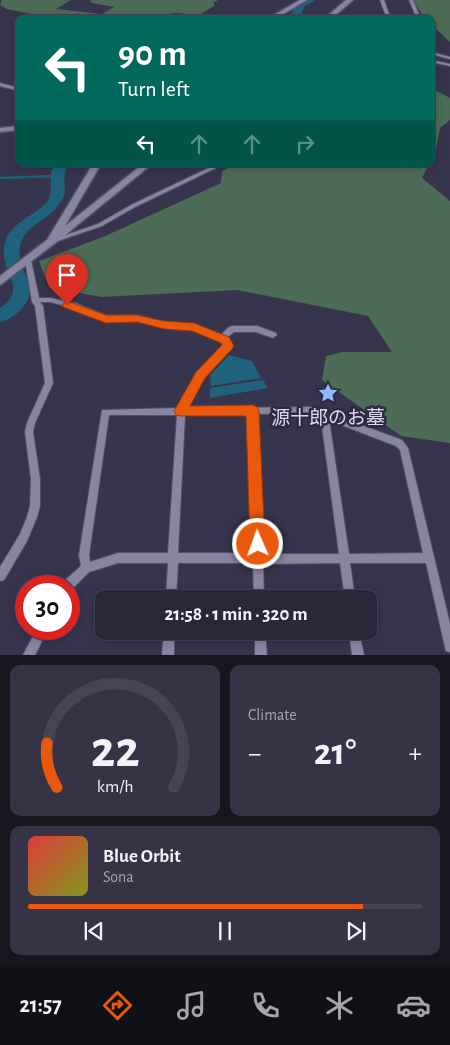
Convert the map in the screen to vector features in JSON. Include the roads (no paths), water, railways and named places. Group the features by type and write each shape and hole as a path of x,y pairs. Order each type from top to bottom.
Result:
{"main road":[{"path":"277,15 304,0"},
{"path":"332,15 350,0"},
{"path":"0,130 15,128"},
{"path":"51,242 96,167"},
{"path":"4,278 144,167"}],"street":[{"path":"382,0 388,15"},
{"path":"411,0 417,15"},
{"path":"435,54 450,58"},
{"path":"435,61 450,65"},
{"path":"0,84 15,89"},
{"path":"51,242 100,225 133,206 215,167"},
{"path":"0,576 24,534 35,505 31,422 49,383 39,306 25,262"},
{"path":"36,300 50,300 75,306 106,319 137,318 164,325 188,326 222,338 228,346 200,375 181,411 170,590"},
{"path":"222,338 232,329 257,329 273,335"},
{"path":"86,568 84,555 105,412 312,410 402,445 450,647"},
{"path":"253,411 259,590"},
{"path":"328,416 326,426 349,590"},
{"path":"79,575 86,568 118,558 429,558"},
{"path":"29,655 37,640"},
{"path":"168,655 169,640"},
{"path":"260,640 261,655"},
{"path":"356,640 358,655"}],"water":[{"path":"229,355 252,361 261,378 211,386 210,375"},
{"path":"263,380 268,388 210,398 210,388"}],"waterway":[{"path":"296,15 300,5 310,0"},
{"path":"0,316 15,306 23,290 12,258 13,241 17,233 24,226 55,200 58,192 57,171 59,167"},
{"path":"0,178 56,176"}],"place":[{"name":"源十郎のお墓","path":"328,393"}]}
